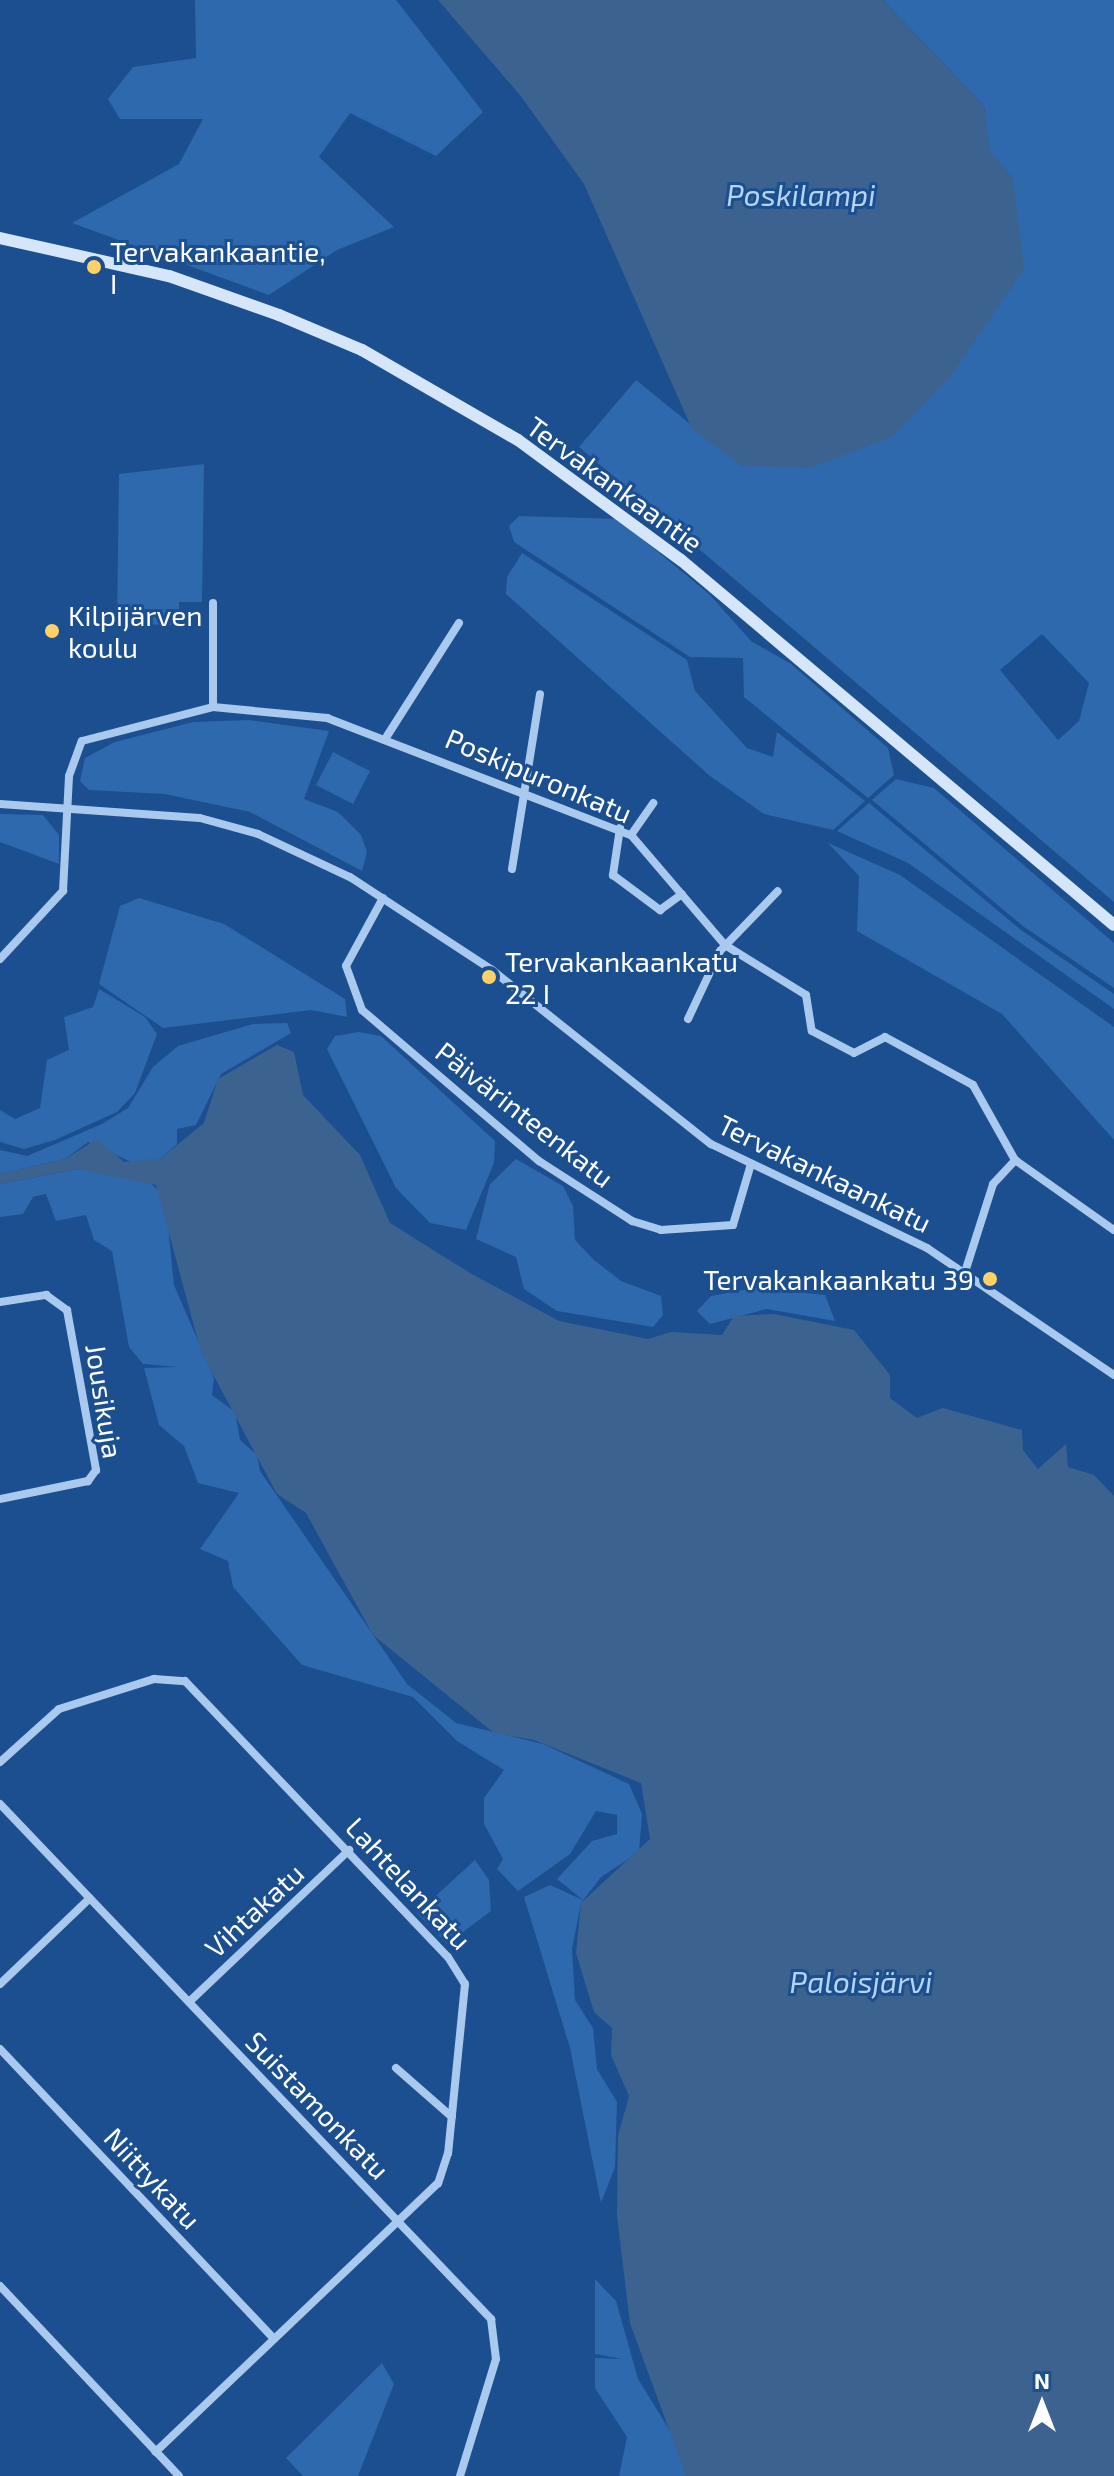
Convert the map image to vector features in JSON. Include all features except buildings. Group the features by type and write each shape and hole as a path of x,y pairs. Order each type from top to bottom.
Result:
{"street":[{"name":"Tervakankaantie","path":"0,238 169,276 279,315 362,350 518,440 681,560 1114,925"},
{"path":"213,603 213,707"},
{"path":"387,736 459,623"},
{"path":"512,869 540,694"},
{"name":"Poskipuronkatu","path":"0,959 63,891 70,764 82,741 213,707 308,714 387,736 527,790 631,835 725,945 806,995 809,1027 842,1051 864,1051 885,1037 973,1085 1015,1160 1114,1230"},
{"path":"631,835 653,803"},
{"name":"Tervakankaankatu","path":"0,804 67,807 230,825 383,898 492,970 691,1130 751,1164 890,1228 965,1272 1114,1375"},
{"path":"620,828 613,875 660,910 682,894"},
{"path":"688,1019 725,945 778,891"},
{"name":"Päivärinteenkatu","path":"383,898 346,966 362,1010 539,1161 632,1221 661,1230 733,1225 751,1164"},
{"path":"965,1272 993,1184 1015,1160"},
{"name":"Jousikuja","path":"0,1302 46,1295 67,1310 96,1470 88,1481 0,1499"},
{"name":"Lahtelankatu","path":"0,1762 51,1713 154,1679 179,1679 201,1692 349,1850 463,1978 452,2117 438,2183 156,2452"},
{"name":"Suistamonkatu","path":"0,1804 398,2222 496,2332 496,2359 460,2476"},
{"name":"Vihtakatu","path":"189,2002 349,1850"},
{"path":"0,1984 90,1898"},
{"name":"Niittykatu","path":"0,2049 274,2339"},
{"path":"396,2068 452,2117"},
{"path":"0,2286 179,2476"}],"shaded area":[{"path":"195,0 396,0 483,112 436,156 350,113 319,157 394,227 337,250 269,295 72,223 179,164 203,119 120,119 108,99 133,67 196,58"},
{"path":"883,0 1114,0 1114,902 579,447 636,380 742,466 1013,179 989,150 984,106","holes":["1042,634 1089,683 1079,721 1058,740 1000,670"]},
{"path":"204,464 202,602 179,602 179,625 117,624 119,474"},
{"path":"519,516 618,519 709,594 751,641 791,664 888,748 894,775 868,798 744,697 743,658 690,657 514,542 509,526"},
{"path":"522,553 687,660 695,691 747,748 773,757 777,732 865,801 833,830 764,814 710,776 506,594 507,577"},
{"path":"249,720 329,731 304,799 338,812 361,835 367,852 362,871 250,812 165,794 89,790 80,781 85,758 115,742 193,722"},
{"path":"333,752 370,771 353,804 316,785"},
{"path":"896,779 934,788 1114,943 1114,988 1024,927 872,800"},
{"path":"869,803 1021,930 1114,994 1114,1009 908,863 837,831"},
{"path":"0,814 43,815 59,835 59,864 0,842"},
{"path":"828,843 900,875 1114,1027 1114,1140 1002,1014 857,931 859,876"},
{"path":"139,898 224,924 345,999 347,1017 311,1010 163,1028 99,984 120,906"},
{"path":"99,989 145,1017 157,1034 135,1093 117,1112 55,1140 24,1149 0,1142 0,1110 15,1119 40,1108 47,1060 69,1050 64,1017 93,1007"},
{"path":"287,1023 291,1033 221,1074 196,1125 177,1129 177,1144 161,1158 140,1166 88,1142 65,1159 0,1174 0,1150 27,1156 102,1124 128,1108 153,1067 178,1046 253,1024"},
{"path":"359,1032 381,1036 495,1141 494,1163 466,1230 430,1223 396,1188 327,1049 335,1036"},
{"path":"516,1159 563,1186 573,1206 575,1240 594,1260 621,1281 661,1296 663,1315 653,1327 557,1311 524,1289 516,1257 476,1239 490,1184"},
{"path":"77,1169 143,1177 165,1196 174,1285 214,1378 212,1395 235,1412 240,1440 257,1455 260,1471 407,1684 456,1723 543,1744 629,1784 642,1814 639,1852 601,1877 581,1903 572,1949 575,2000 593,2028 597,2069 617,2102 615,2167 601,2203 570,2048 524,1897 550,1885 583,1900 557,1879 592,1841 617,1834 617,1815 596,1811 570,1854 518,1891 497,1869 503,1859 484,1824 484,1798 504,1770 457,1741 413,1697 302,1665 233,1587 228,1561 200,1549 239,1493 198,1483 184,1446 159,1425 144,1368 177,1367 143,1364 129,1347 112,1251 94,1240 86,1215 56,1221 46,1194 33,1197 23,1214 0,1217 0,1184"},
{"path":"754,1288 825,1295 835,1321 767,1309 710,1324 697,1311 711,1296"},
{"path":"475,1860 489,1880 491,1911 447,1944 417,1913"},
{"path":"595,2279 616,2301 638,2379 677,2442 686,2476 619,2476 627,2437 595,2388 595,2358 623,2359 595,2354"},
{"path":"382,2363 394,2384 358,2476 303,2476 286,2458"}],"water":[{"name":"Poskilampi","path":"438,0 883,0 984,106 990,150 1013,179 1024,269 951,376 892,437 810,468 742,466 692,429 584,184 520,95"},
{"name":"Paloisjärvi","path":"277,1045 294,1052 303,1095 360,1155 390,1223 470,1273 559,1321 648,1339 671,1332 722,1335 734,1316 774,1314 854,1330 890,1375 890,1398 917,1418 943,1408 1022,1430 1023,1450 1038,1469 1066,1444 1068,1467 1094,1475 1114,1496 1114,2476 686,2476 630,2323 617,2216 618,2136 629,2096 611,2055 612,2028 594,2012 576,1953 581,1903 650,1839 641,1783 534,1740 494,1733 373,1635 306,1513 277,1494 201,1352 156,1185 77,1169 0,1184 0,1174 65,1159 97,1139 124,1162 161,1158 204,1123 218,1079"}],"place":[{"name":"Tervakankaantie, I","path":"94,267"},
{"name":"Kilpijärven koulu","path":"52,631"},
{"name":"Tervakankaankatu 22 I","path":"489,977"},
{"name":"Tervakankaankatu 39","path":"990,1279"}]}
